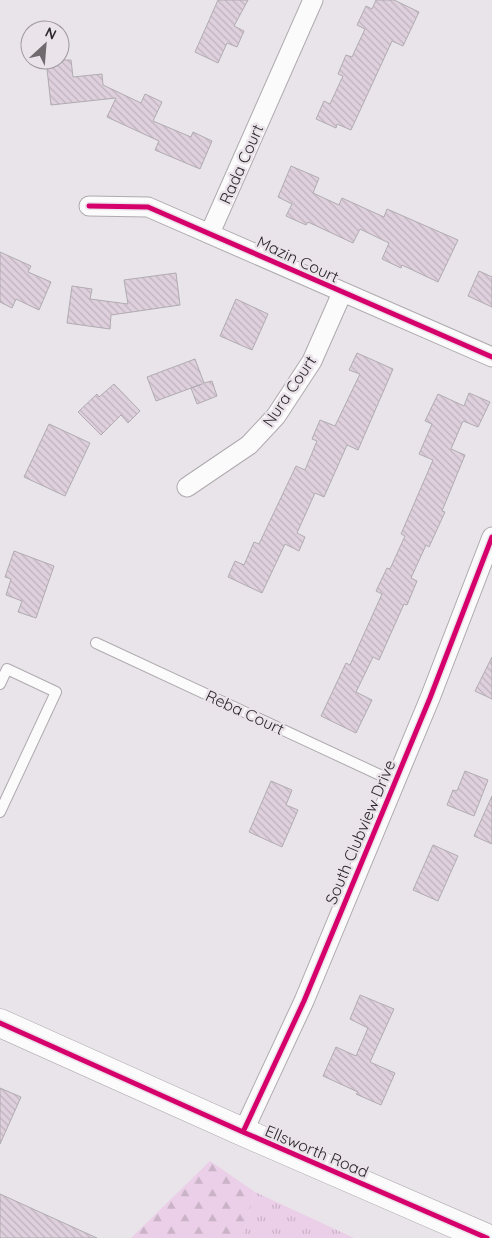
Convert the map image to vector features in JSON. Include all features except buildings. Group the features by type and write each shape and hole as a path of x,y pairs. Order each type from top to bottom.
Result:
{"main road":[{"name":"Ellsworth Road","path":"0,1023 242,1132 487,1238"}],"street":[{"name":"Rada Court","path":"210,233 313,0"},
{"name":"Mazin Court","path":"89,206 148,207 492,357"},
{"name":"Nura Court","path":"187,487 249,445 276,416 312,360 342,293"},
{"name":"South Clubview Drive","path":"242,1132 304,1001 430,698 492,537"}],"lane":[{"name":"Reba Court","path":"96,643 395,782"},
{"path":"0,684 7,669 56,692 0,812"}],"green space":[{"path":"210,1161 255,1192 242,1238 131,1238"},
{"path":"255,1192 354,1238 242,1238"}],"cycle path":[{"path":"89,206 148,207 492,357"},
{"path":"243,1132 304,1001 430,698 492,537"},
{"path":"0,1023 243,1132 487,1238"}]}
